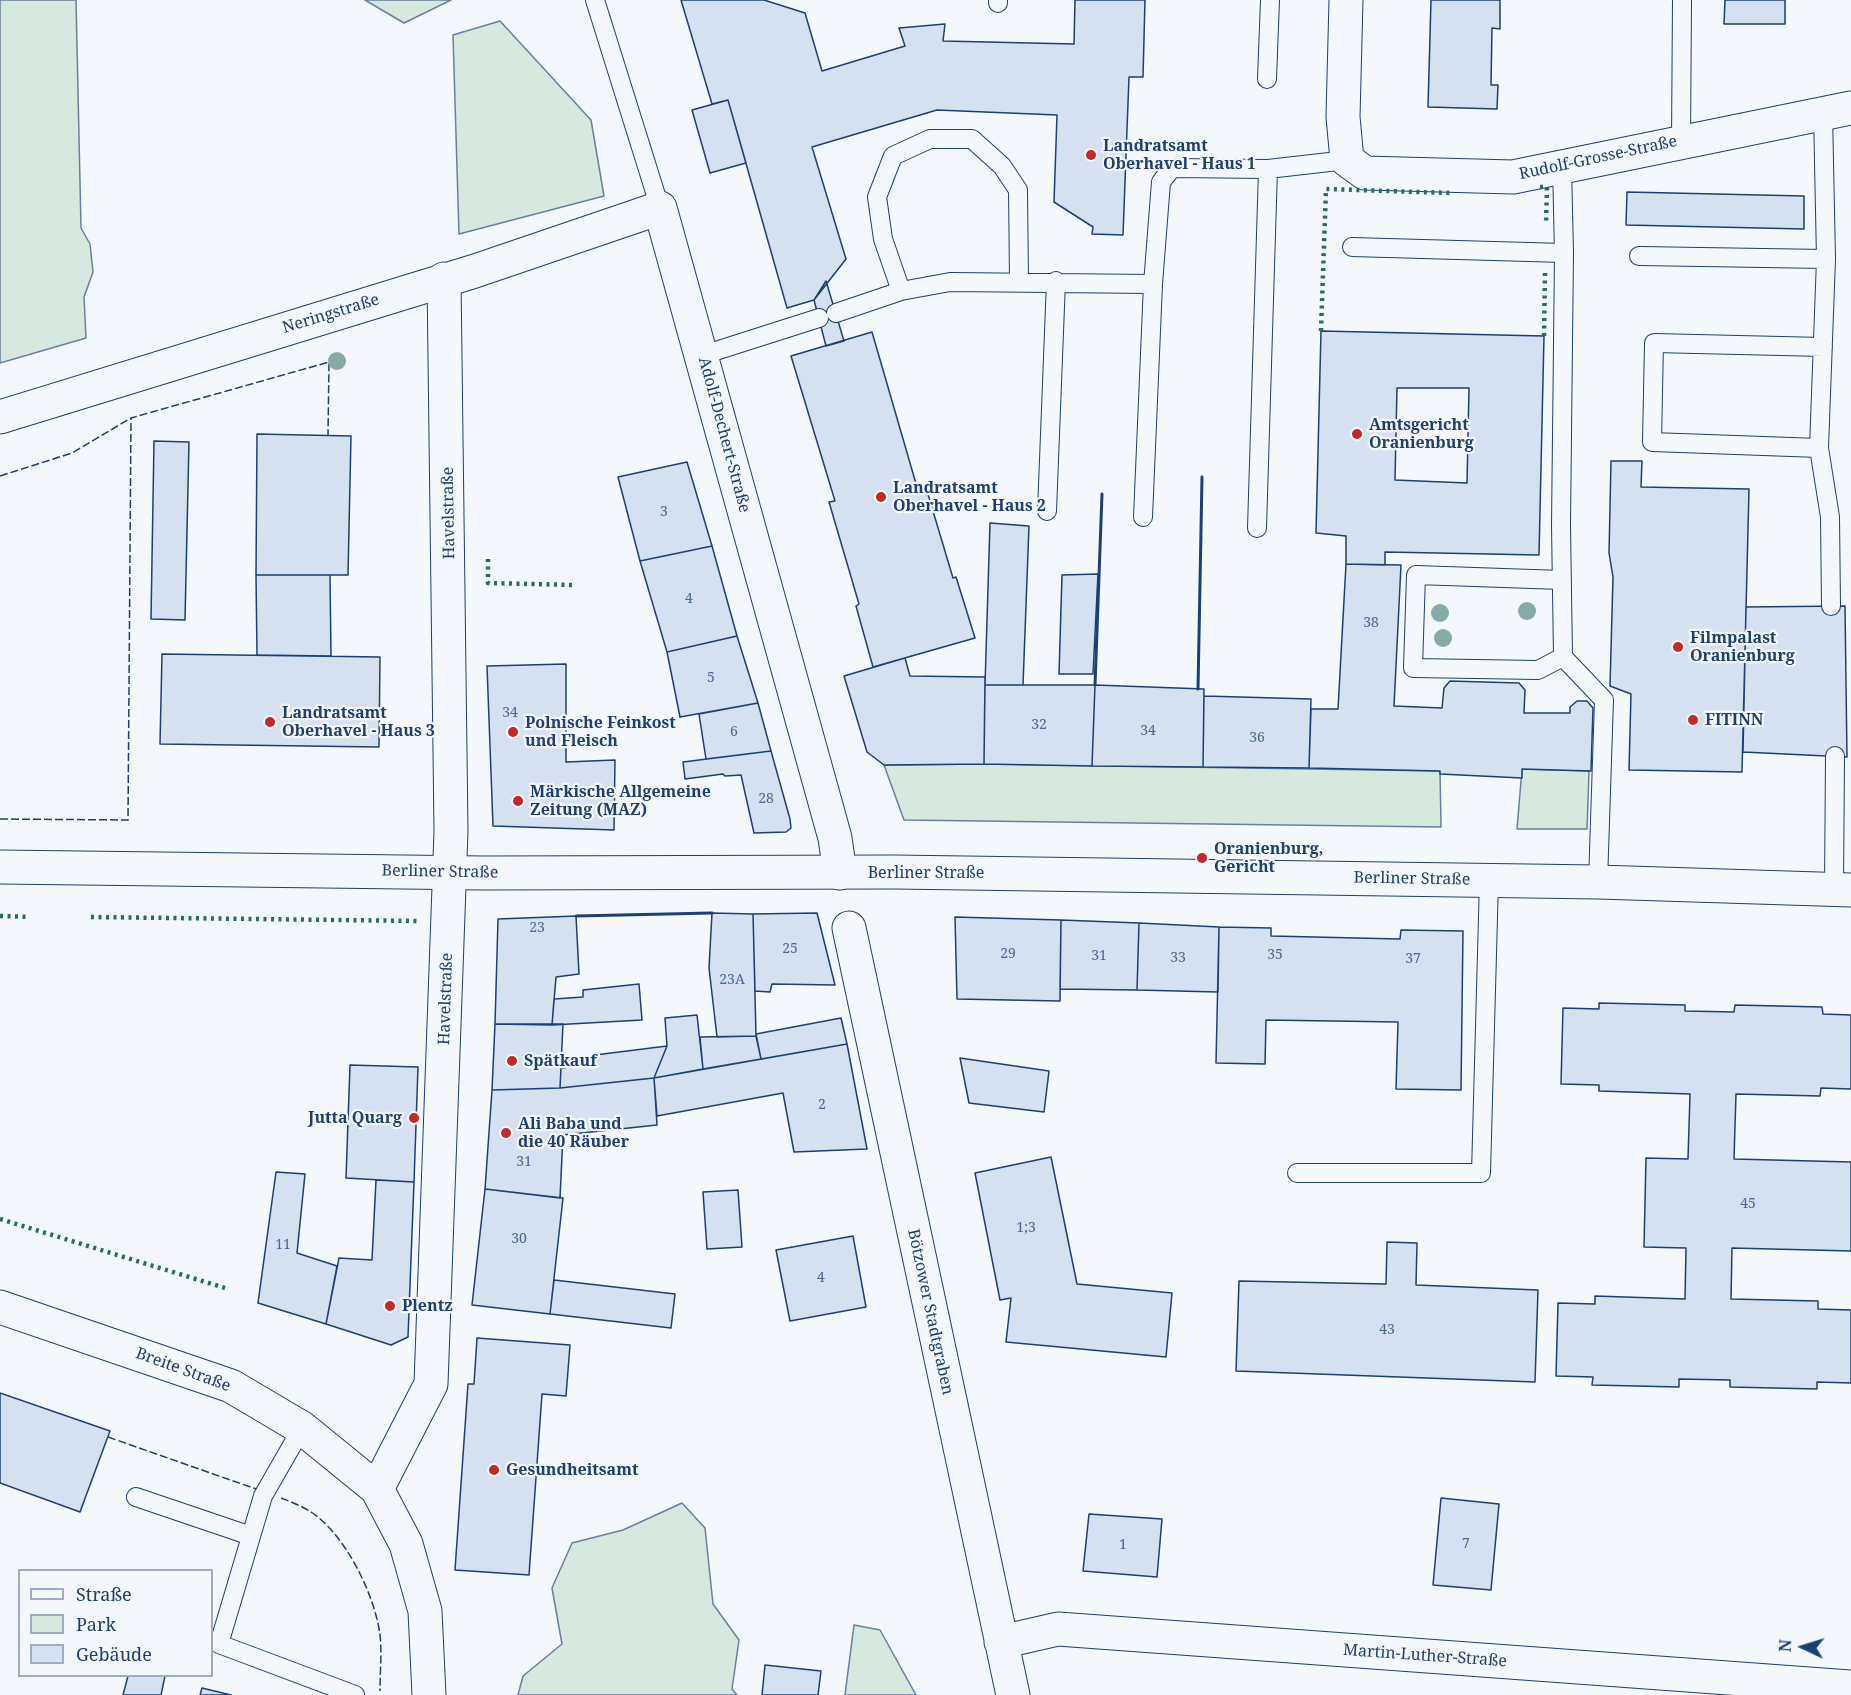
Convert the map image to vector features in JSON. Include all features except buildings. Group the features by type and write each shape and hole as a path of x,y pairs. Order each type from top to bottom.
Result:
{"street":[{"path":"1346,0 1343,117 1347,160"},
{"name":"Rudolf-Grosse-Straße","path":"1347,160 1365,173 1512,177 1837,111"},
{"name":"Neringstraße","path":"0,417 444,279 660,208"},
{"name":"Adolf-Dechert-Straße","path":"660,208 835,838 840,873"},
{"name":"Havelstraße","path":"377,1489 431,1383 451,872 444,279"},
{"name":"Berliner Straße","path":"0,867 1489,880 1843,890"},
{"name":"Bötzower Stadtgraben","path":"849,928 1013,1695"},
{"name":"Breite Straße","path":"0,1307 231,1386 302,1428 377,1489"},
{"path":"377,1489 406,1544 425,1611 429,1695"},
{"name":"Martin-Luther-Straße","path":"1001,1642 1058,1629 1851,1687"}],"lane":[{"name":"Adolf-Dechert-Straße","path":"596,0 660,208"},
{"path":"1267,79 1270,0"},
{"path":"1681,141 1682,0"},
{"path":"1831,606 1830,517 1819,448 1826,259 1837,111"},
{"path":"901,291 883,239 877,197 893,156 930,138 972,140 1002,166 1018,190 1019,281"},
{"path":"1143,517 1153,284 1161,182 1172,168 1268,169 1347,160"},
{"path":"1562,166 1564,253 1563,657 1604,700 1598,882"},
{"path":"1257,528 1268,169"},
{"path":"1352,247 1564,253"},
{"path":"1639,256 1826,259"},
{"path":"702,355 901,291 951,282 1056,281 1153,284"},
{"path":"1047,511 1056,281"},
{"path":"1819,448 1652,442 1654,343 1823,347"},
{"path":"1562,580 1416,575 1413,668 1538,670 1563,657"},
{"path":"1835,756 1843,890"},
{"path":"1297,1173 1481,1173 1489,880"},
{"path":"302,1428 263,1496 219,1644 355,1695"},
{"path":"136,1497 251,1536"}],"green space":[{"path":"0,0 76,0 81,228 90,244 93,272 84,297 86,338 0,363"},
{"path":"365,0 451,0 404,23"},
{"path":"500,21 591,120 604,196 459,234 453,35"},
{"path":"984,764 1440,771 1441,827 904,820 884,765"},
{"path":"1522,769 1589,771 1587,829 1517,829"},
{"path":"682,1503 705,1528 713,1604 739,1640 732,1689 737,1695 518,1695 523,1676 562,1644 552,1588 572,1543 623,1530"},
{"path":"854,1625 880,1630 916,1695 845,1695"}],"hedge":[{"path":"1540,187 1547,187 1546,225"},
{"path":"1321,331 1326,189 1451,193"},
{"path":"1544,336 1545,273"},
{"path":"488,559 488,583 574,585"},
{"path":"0,916 30,917"},
{"path":"91,917 420,921"},
{"path":"0,1219 225,1288"}],"fence":[{"path":"0,819 128,820 131,418 329,362 328,436"},
{"path":"0,476 72,453 131,418"},
{"path":"108,1437 256,1489"},
{"path":"281,1498 308,1510 324,1522 346,1550 365,1584 377,1619 381,1642 380,1691"}],"wall":[{"path":"1198,689 1202,477"},
{"path":"1095,685 1102,494"},
{"path":"576,916 712,913"}],"place":[{"name":"Landratsamt Oberhavel - Haus 1","path":"1091,155"},
{"name":"Amtsgericht Oranienburg","path":"1357,434"},
{"name":"Landratsamt Oberhavel - Haus 2","path":"881,497"},
{"name":"Filmpalast Oranienburg","path":"1678,647"},
{"name":"FITINN","path":"1693,720"},
{"name":"Landratsamt Oberhavel - Haus 3","path":"270,722"},
{"name":"Polnische Feinkost und Fleisch","path":"513,732"},
{"name":"Märkische Allgemeine Zeitung (MAZ)","path":"518,801"},
{"name":"Oranienburg, Gericht","path":"1202,858"},
{"name":"Spätkauf","path":"512,1061"},
{"name":"Jutta Quarg","path":"414,1118"},
{"name":"Ali Baba und die 40 Räuber","path":"506,1133"},
{"name":"Plentz","path":"390,1306"},
{"name":"Gesundheitsamt","path":"494,1470"}]}
